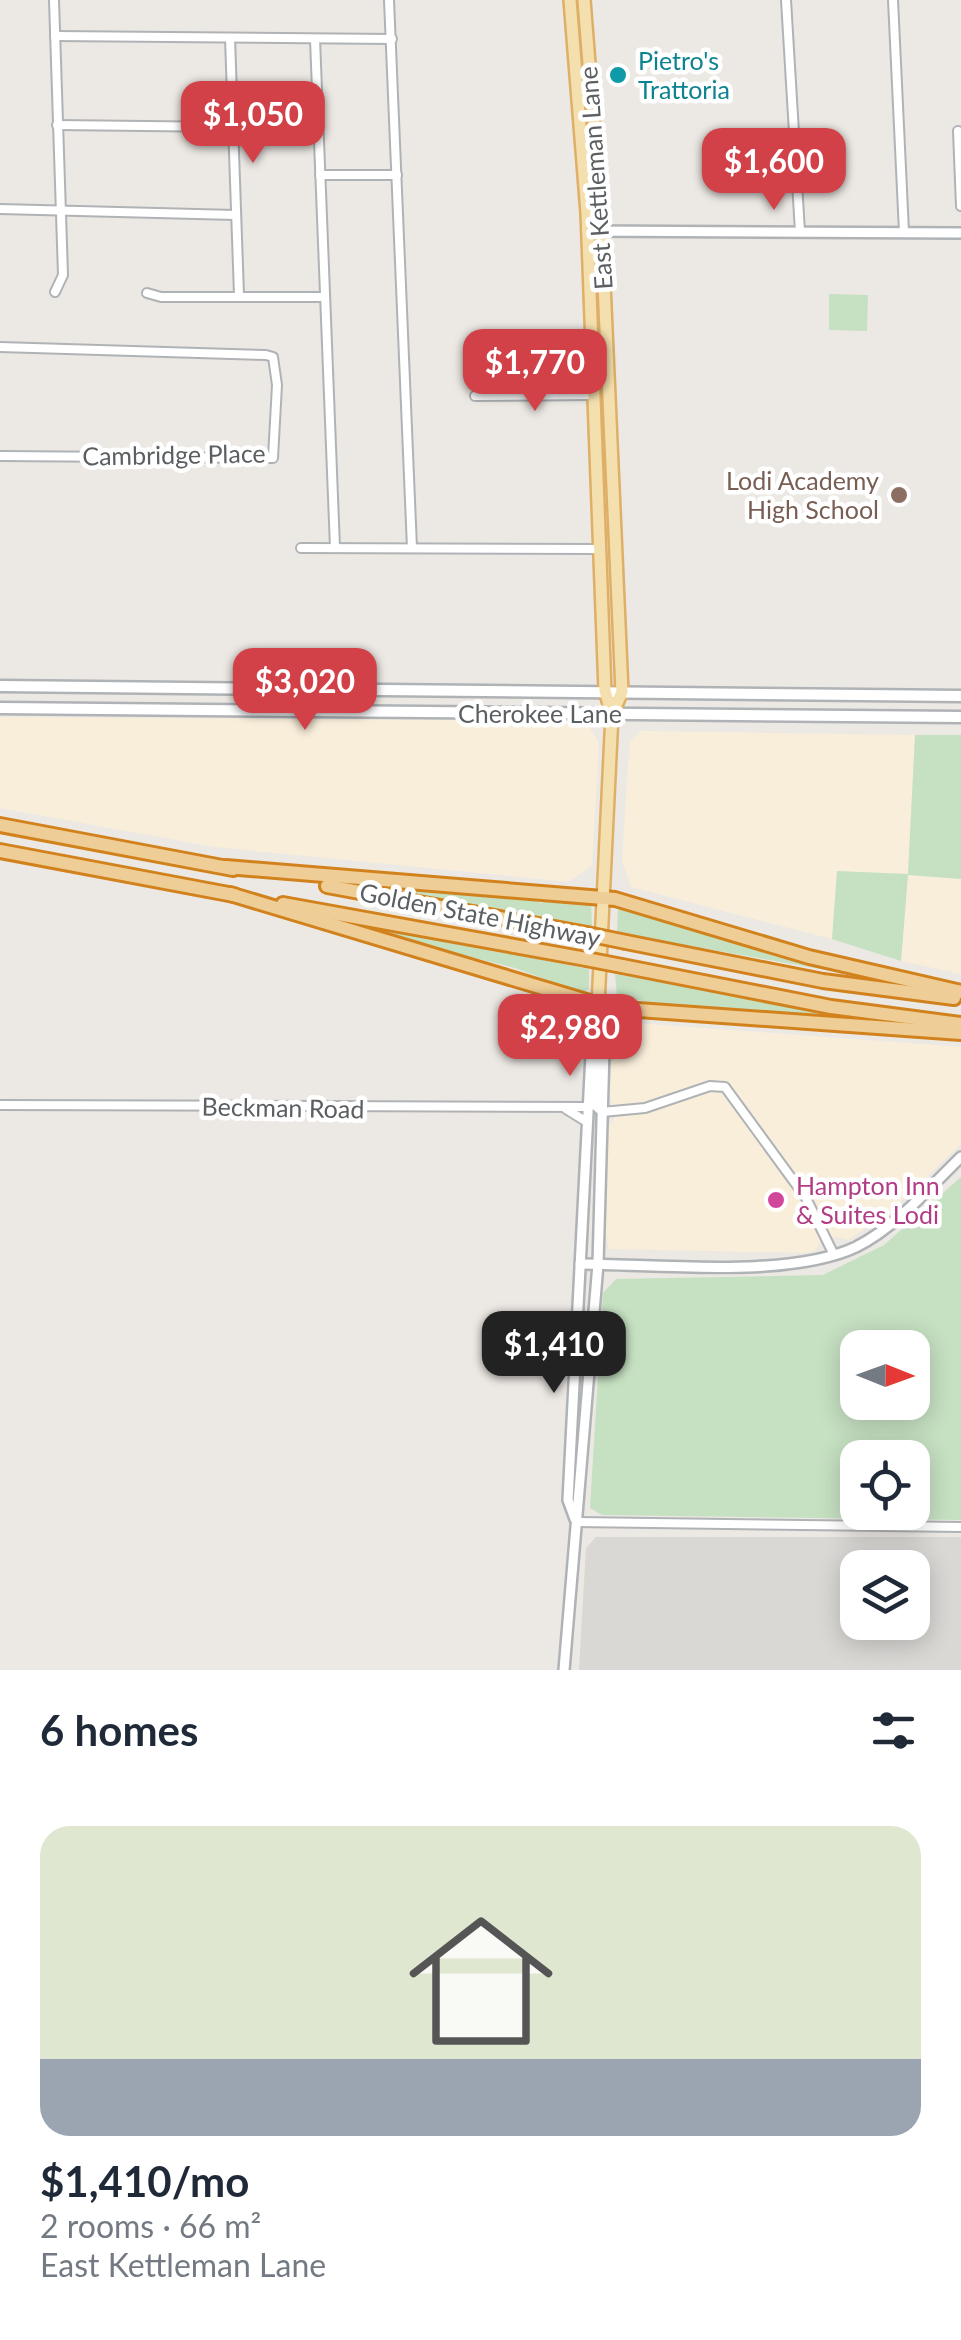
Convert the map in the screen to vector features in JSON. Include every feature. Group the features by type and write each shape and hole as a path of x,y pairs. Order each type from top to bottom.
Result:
{"highway":[{"name":"Golden State Highway","path":"0,825 823,981 961,995"},
{"name":"Golden State Highway","path":"0,851 831,1007 961,1024"},
{"path":"226,867 605,898 809,957 961,995"},
{"path":"230,894 627,1012 961,1033"}],"main road":[{"name":"East Kettleman Lane","path":"570,0 587,232 605,691 612,714 598,1005"},
{"name":"East Kettleman Lane","path":"584,0 601,230 622,692 612,714"},
{"name":"Cherokee Lane","path":"0,686 961,696"},
{"path":"330,714 331,690"},
{"name":"Cherokee Lane","path":"0,708 961,717"}],"street":[{"path":"54,0 63,275 55,292"},
{"path":"389,0 412,548"},
{"path":"786,0 800,232"},
{"path":"893,0 904,232"},
{"path":"55,36 392,40"},
{"path":"230,38 239,294"},
{"path":"315,39 334,548"},
{"path":"57,125 233,126"},
{"path":"958,131 961,206"},
{"path":"320,174 397,175"},
{"path":"0,209 236,215"},
{"path":"587,232 961,233"},
{"path":"147,293 160,297 325,296"},
{"name":"Cambridge Place","path":"0,347 266,355 274,357 277,385 273,458 0,456"},
{"path":"475,396 594,395"},
{"path":"301,548 599,549"},
{"name":"East Kettleman Lane","path":"576,1522 568,1500 592,1038 598,1005"},
{"name":"East Kettleman Lane","path":"564,1670 598,1264 605,1014 598,1005"},
{"path":"592,1038 597,1047 595,1105 602,1112 645,1108 710,1086 725,1088 806,1198 834,1255"},
{"name":"Beckman Road","path":"0,1105 566,1110 588,1106"},
{"path":"588,1106 596,1122 595,1160 600,1171"},
{"name":"Beckman Road","path":"566,1110 587,1122"},
{"path":"580,1264 786,1264 834,1255 883,1229 961,1157"},
{"path":"576,1522 961,1527"}],"shaded area":[{"path":"0,717 577,721 588,725 599,742 592,866 568,882 214,847 0,808"},
{"path":"641,731 915,735 908,874 961,879 961,974 901,961 908,875 837,871 832,939 631,887 622,860 628,766 630,742"},
{"path":"621,1022 961,1047 961,1144 898,1204 849,1240 837,1237 820,1241 816,1250 805,1253 609,1249 604,1228 609,1126 614,1120 610,1093 613,1031"},
{"path":"596,1537 961,1537 961,1670 579,1670 586,1548"}],"green space":[{"path":"829,294 868,295 867,331 829,330"},
{"path":"915,735 961,735 961,879 908,875 901,961 832,939 837,871 908,874"},
{"path":"405,886 514,896 542,903 549,899 591,903 592,927 405,892"},
{"path":"625,908 845,968 843,973 617,933 618,910"},
{"path":"368,927 589,969 589,989 582,993 515,968 367,931"},
{"path":"615,974 887,1023 664,1007 639,1000 631,1004 617,997"},
{"path":"961,1177 961,1520 930,1520 930,1440 840,1440 840,1518 602,1515 590,1508 603,1293 616,1279 823,1275 884,1245"}],"place":[{"name":"Pietro's Trattoria","path":"618,75"},
{"name":"Lodi Academy High School","path":"899,495"},
{"name":"Hampton Inn & Suites Lodi","path":"776,1200"}]}
